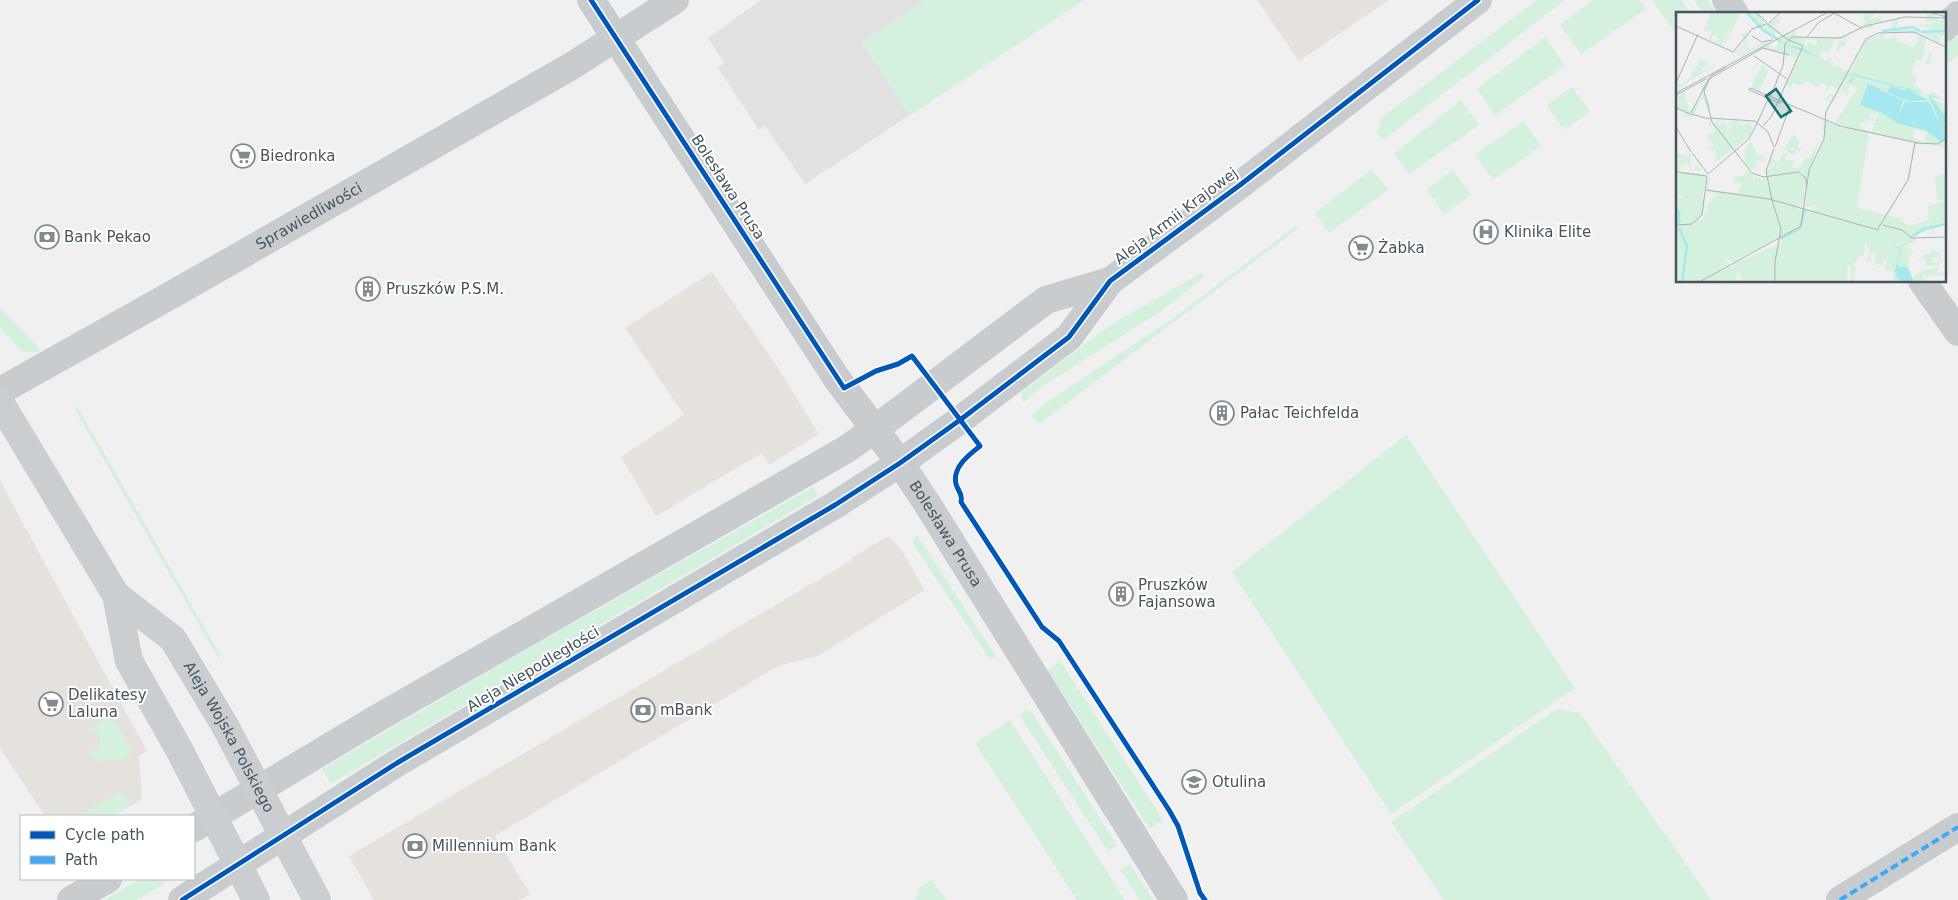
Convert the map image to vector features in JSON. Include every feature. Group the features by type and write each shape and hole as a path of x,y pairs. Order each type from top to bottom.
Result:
{"main road":[{"name":"Aleja Wojska Polskiego","path":"0,402 116,596 130,661 177,745 204,823 237,864 256,900"},
{"name":"Aleja Wojska Polskiego","path":"116,596 173,639 224,724 316,900"}],"street":[{"name":"Bolesława Prusa","path":"592,0 837,379 900,462 1174,900"},
{"name":"Sprawiedliwości","path":"0,391 553,77 674,0"},
{"name":"Aleja Armii Krajowej","path":"900,462 960,420 1068,337 1110,281 1240,185 1478,0"},
{"path":"1726,0 1734,12"},
{"path":"1946,26 1958,15"},
{"name":"Aleja Armii Krajowej","path":"875,430 1046,300 1110,281"},
{"path":"1923,282 1958,332"},
{"path":"204,823 376,719 814,469 875,430"},
{"name":"Aleja Niepodległości","path":"182,900 397,763 828,509 900,462"},
{"path":"1840,900 1958,827"},
{"path":"72,900 106,880"}],"shaded area":[{"path":"761,0 1084,0 805,184 765,126 759,130 718,68 724,63 708,38"},
{"path":"1257,0 1389,0 1299,61"},
{"path":"712,272 776,365 819,434 769,465 762,453 656,516 621,457 684,415 625,328"},
{"path":"0,481 147,751 139,756 142,799 115,815 44,815 0,748"},
{"path":"888,536 900,548 925,590 818,656 778,666 495,836 530,894 519,900 374,900 349,856 852,560 851,558"}],"green space":[{"path":"924,0 1084,0 909,116 862,42"},
{"path":"1537,0 1565,0 1383,140 1377,133 1381,118"},
{"path":"1593,0 1639,0 1646,9 1581,54 1560,25"},
{"path":"1652,0 1681,0 1690,12 1676,12 1676,34"},
{"path":"1694,0 1707,0 1715,12 1702,12"},
{"path":"1952,36 1958,37 1958,56 1946,65 1946,41"},
{"path":"1545,37 1565,66 1495,115 1477,89"},
{"path":"1572,87 1590,112 1564,130 1547,105"},
{"path":"1461,100 1479,125 1409,174 1394,154"},
{"path":"1524,121 1541,146 1493,180 1475,154"},
{"path":"1372,169 1388,190 1329,233 1315,213"},
{"path":"1453,170 1471,195 1444,214 1427,189"},
{"path":"1296,226 1297,229 1039,424 1031,415 1172,319"},
{"path":"1201,273 1204,277 1164,309 1040,388 1024,402 1022,400 1022,392 1109,326"},
{"path":"0,307 41,350 36,352 21,351 0,327"},
{"path":"77,406 221,656 218,658 74,408"},
{"path":"1406,435 1575,688 1391,814 1232,572"},
{"path":"813,487 818,496 331,784 322,769 508,660"},
{"path":"917,535 996,656 990,660 913,544 913,538"},
{"path":"1060,661 1163,820 1150,829 1048,671"},
{"path":"1557,709 1580,713 1711,900 1444,900 1391,822"},
{"path":"1025,710 1031,711 1117,845 1108,851 1021,718 1020,715"},
{"path":"111,716 133,752 120,760 95,761 90,752 100,746 100,738 97,733 92,733 90,729"},
{"path":"1010,720 1125,900 1077,900 975,743"},
{"path":"121,792 130,806 115,815 86,815 84,812"},
{"path":"1130,864 1153,900 1140,900 1121,870"},
{"path":"138,880 162,880 164,884 137,900 104,900"},
{"path":"932,880 946,900 915,900 920,887"}],"marked path":[{"path":"1840,900 1958,827"}],"cycle path":[{"path":"591,0 844,388 876,371 898,364 912,356 980,446 962,462 957,472 955,478 961,494 961,502 1042,627 1059,641 1169,810 1178,826 1200,893 1205,900"},
{"path":"182,900 397,763 835,505 900,463 1069,337 1110,281 1240,185 1478,0"}],"place":[{"name":"Biedronka","path":"243,156"},
{"name":"Klinika Elite","path":"1486,232"},
{"name":"Bank Pekao","path":"47,237"},
{"name":"Żabka","path":"1361,248"},
{"name":"Pruszków P.S.M.","path":"368,289"},
{"name":"Pałac Teichfelda","path":"1222,413"},
{"name":"Pruszków Fajansowa","path":"1121,594"},
{"name":"Delikatesy Laluna","path":"51,704"},
{"name":"mBank","path":"643,710"},
{"name":"Otulina","path":"1194,782"},
{"name":"Millennium Bank","path":"415,846"}]}
